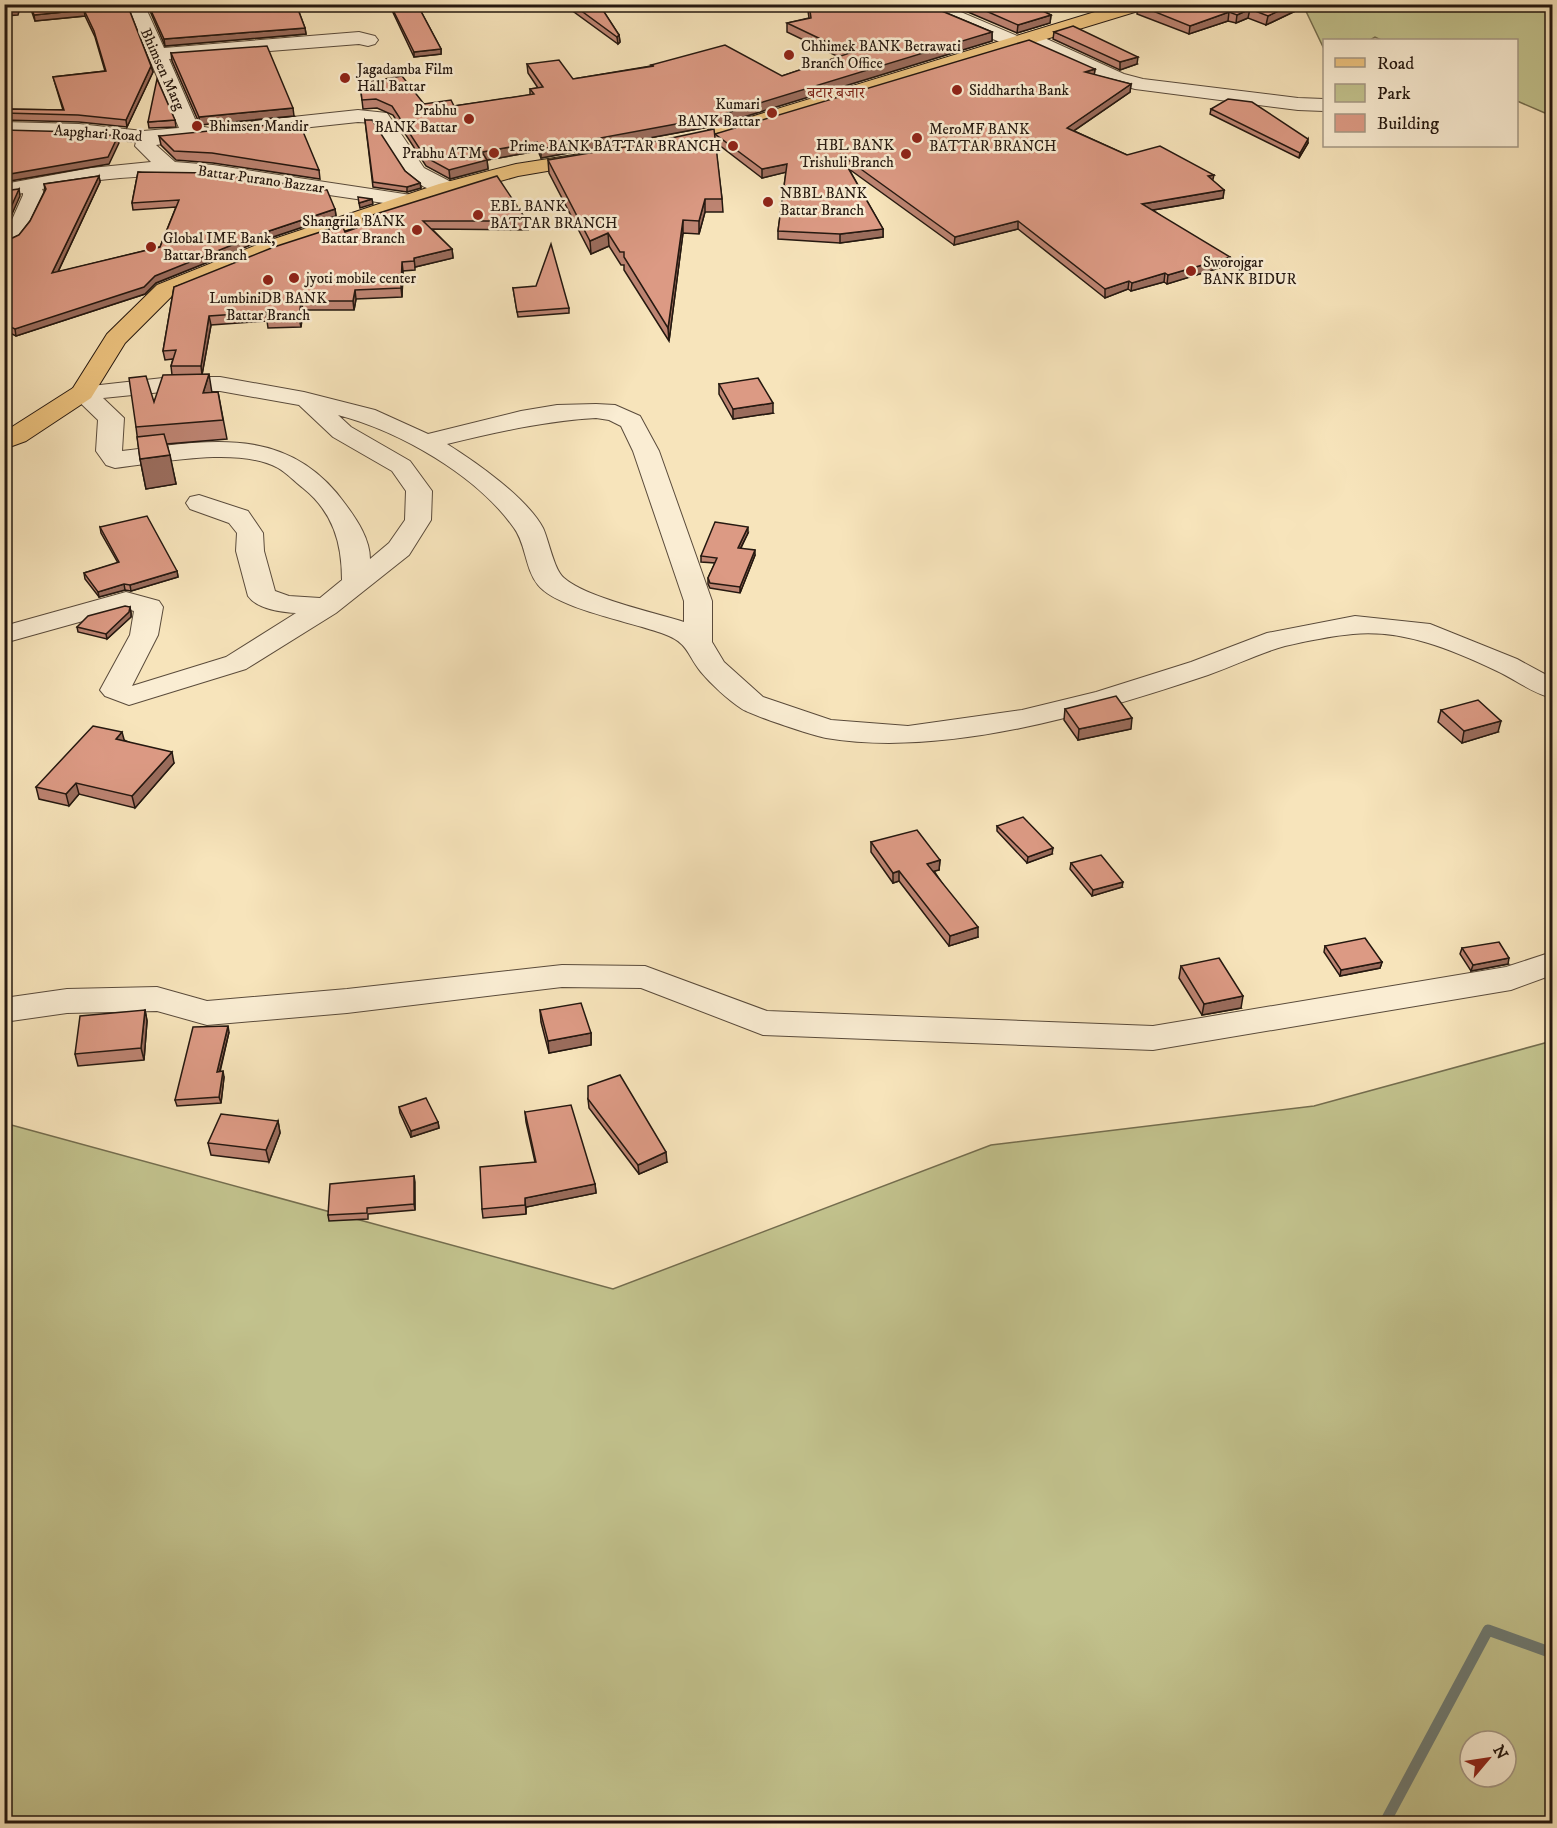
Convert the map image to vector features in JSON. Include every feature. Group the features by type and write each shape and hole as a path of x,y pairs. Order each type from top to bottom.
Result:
{"main road":[{"path":"697,137 1025,41 1141,4"},
{"path":"4,441 17,436 82,393 115,339 165,290 267,249 447,189 516,170 608,155"}],"street":[{"name":"Bhimsen Marg","path":"135,4 159,54 191,134"},
{"path":"925,4 1117,78 1142,85 1323,105"},
{"path":"159,54 359,38 368,40"},
{"path":"169,168 145,146 148,138 358,116 380,117 416,172 447,189"},
{"name":"Aapghari Road","path":"4,128 79,130 143,137 191,134"},
{"name":"Battar Purano Bazzar","path":"4,191 81,176 169,168 220,171 241,177 411,201"},
{"path":"4,241 21,225 34,195 30,185"},
{"path":"82,393 172,384 220,384 304,399 366,415 425,442 460,463 499,494 529,528 549,581 570,595 678,629 698,642"},
{"path":"82,393 111,418 109,451 115,460 208,449 251,452 286,462 323,491 346,524 356,554 356,582"},
{"path":"4,635 126,600 149,607 144,634 115,690 129,696 237,663 326,607 399,549 418,520 419,491 401,466 342,432 304,399"},
{"path":"425,442 521,419 557,413 596,411 615,413 631,422 646,451 698,601 698,642 712,668 753,704 827,729 908,735 1022,719 1106,698 1201,668 1277,639 1355,626 1420,630 1507,665 1552,689"},
{"path":"199,503 240,517 250,532 250,550 262,596 285,604 326,607"},
{"path":"4,1010 67,1000 157,999 207,1014 347,1001 562,976 645,977 764,1023 1153,1038 1511,978 1552,963"}],"green space":[{"path":"1303,5 1552,5 1552,116 1518,101 1518,39 1379,39 1375,37 1372,39 1323,39 1323,47"},
{"path":"1552,1041 1552,1823 5,1823 4,1123 613,1289 991,1145 1314,1106"}],"building":[{"path":"4,4 18,4 17,9 4,10"},
{"path":"30,4 127,4 151,66 126,120 78,115 4,113 4,109 64,110 53,77 106,71 94,31 84,10 34,15"},
{"path":"148,4 296,4 305,28 164,39"},
{"path":"390,4 417,4 441,49 414,52"},
{"path":"572,4 599,4 619,35 617,37"},
{"path":"809,4 925,4 992,32 714,117 541,149 537,142 482,152 487,160 449,170 425,157 392,106 376,99 362,100 360,83 402,76 424,104 451,100 454,106 534,94 530,89 543,87 527,64 559,60 573,79 654,66 651,65 725,45 782,76 850,53 787,23 811,18"},
{"path":"970,4 1029,4 1051,15 1018,25"},
{"path":"1293,4 1268,16 1250,9 1237,15 1229,12 1190,26 1138,5"},
{"path":"1073,26 1138,57 1120,62 1054,32"},
{"path":"1029,40 1095,69 1085,72 1131,84 1067,128 1127,155 1160,146 1214,175 1208,176 1224,190 1142,204 1230,257 1168,275 1165,273 1132,283 1129,281 1105,289 1018,221 955,237 840,154 883,229 840,234 778,231 787,164 762,169 715,134"},
{"path":"267,46 293,108 199,117 171,53"},
{"path":"157,79 175,120 148,122"},
{"path":"1228,99 1252,102 1308,139 1300,153 1211,109"},
{"path":"365,120 372,120 405,171 420,183 407,187 373,182"},
{"path":"299,122 319,170 212,153 174,151 159,136"},
{"path":"714,129 722,199 705,199 699,221 683,220 668,328 624,257 624,252 620,252 608,233 590,241 548,160"},
{"path":"4,130 78,132 118,136 108,157 4,175"},
{"path":"138,172 212,173 327,190 335,209 257,235 155,276 144,287 15,329 4,324 4,242 19,235 30,221 46,189 44,184 99,176 52,273 160,247 179,200 132,203"},
{"path":"497,176 527,221 423,221 452,249 414,258 414,261 402,262 401,288 355,290 353,301 301,301 299,318 266,319 267,312 209,316 201,366 171,366 176,350 163,351 174,287 274,247 342,225 345,232 365,225 363,218"},
{"path":"19,189 8,214 4,217 4,191"},
{"path":"358,197 372,199 359,203"},
{"path":"551,244 569,308 517,312 513,288 536,286"},
{"path":"209,374 203,393 218,392 223,420 136,427 129,378 146,376 154,402 163,375"},
{"path":"758,378 773,403 733,409 719,384"},
{"path":"164,434 170,455 140,459 137,437"},
{"path":"147,516 177,571 98,592 84,573 119,562 100,527"},
{"path":"715,522 748,527 738,548 755,550 740,587 710,583 708,578 717,558 701,556"},
{"path":"125,606 130,607 129,612 106,634 77,627 88,616"},
{"path":"1116,696 1132,718 1079,729 1065,709"},
{"path":"1478,700 1501,721 1464,731 1441,710"},
{"path":"93,726 122,732 116,739 172,752 132,796 76,783 66,794 36,787"},
{"path":"1023,817 1053,848 1028,857 997,826"},
{"path":"917,830 940,860 927,864 978,927 950,936 899,871 893,873 871,842"},
{"path":"1101,855 1123,882 1093,890 1071,863"},
{"path":"1365,938 1382,962 1341,970 1325,946"},
{"path":"1499,942 1509,958 1473,965 1462,948"},
{"path":"1219,958 1243,996 1204,1004 1181,966"},
{"path":"581,1003 591,1033 548,1041 540,1010"},
{"path":"145,1010 141,1048 75,1054 80,1016"},
{"path":"228,1026 217,1072 223,1071 219,1097 175,1100 193,1027"},
{"path":"620,1075 666,1152 638,1165 588,1099 588,1086"},
{"path":"426,1098 438,1122 411,1131 399,1107"},
{"path":"571,1105 595,1184 525,1198 525,1205 482,1209 480,1167 536,1162 525,1112"},
{"path":"221,1114 278,1121 266,1150 208,1143"},
{"path":"414,1176 414,1204 367,1208 367,1213 328,1215 330,1184"}],"waterway":[{"path":"1384,1824 1488,1630 1552,1653"}],"place":[{"name":"Chhimek BANK Betrawati Branch Office","path":"789,55"},
{"name":"Jagadamba Film Hall Battar","path":"345,78"},
{"name":"Siddhartha Bank","path":"957,90"},
{"name":"Kumari BANK Battar","path":"772,113"},
{"name":"Prabhu BANK Battar","path":"469,119"},
{"name":"Bhimsen Mandir","path":"197,126"},
{"name":"MeroMF BANK BATTAR BRANCH","path":"917,138"},
{"name":"Prime BANK BATTAR BRANCH","path":"733,146"},
{"name":"Prabhu ATM","path":"494,153"},
{"name":"HBL BANK Trishuli Branch","path":"906,154"},
{"name":"NBBL BANK Battar Branch","path":"768,202"},
{"name":"EBL BANK BATTAR BRANCH","path":"478,215"},
{"name":"Shangrila BANK Battar Branch","path":"417,230"},
{"name":"Global IME Bank, Battar Branch","path":"151,247"},
{"name":"Sworojgar BANK BIDUR","path":"1191,271"},
{"name":"jyoti mobile center","path":"294,278"},
{"name":"LumbiniDB BANK Battar Branch","path":"268,280"}],"district":[{"name":"बटार बजार","path":"836,92"}]}
